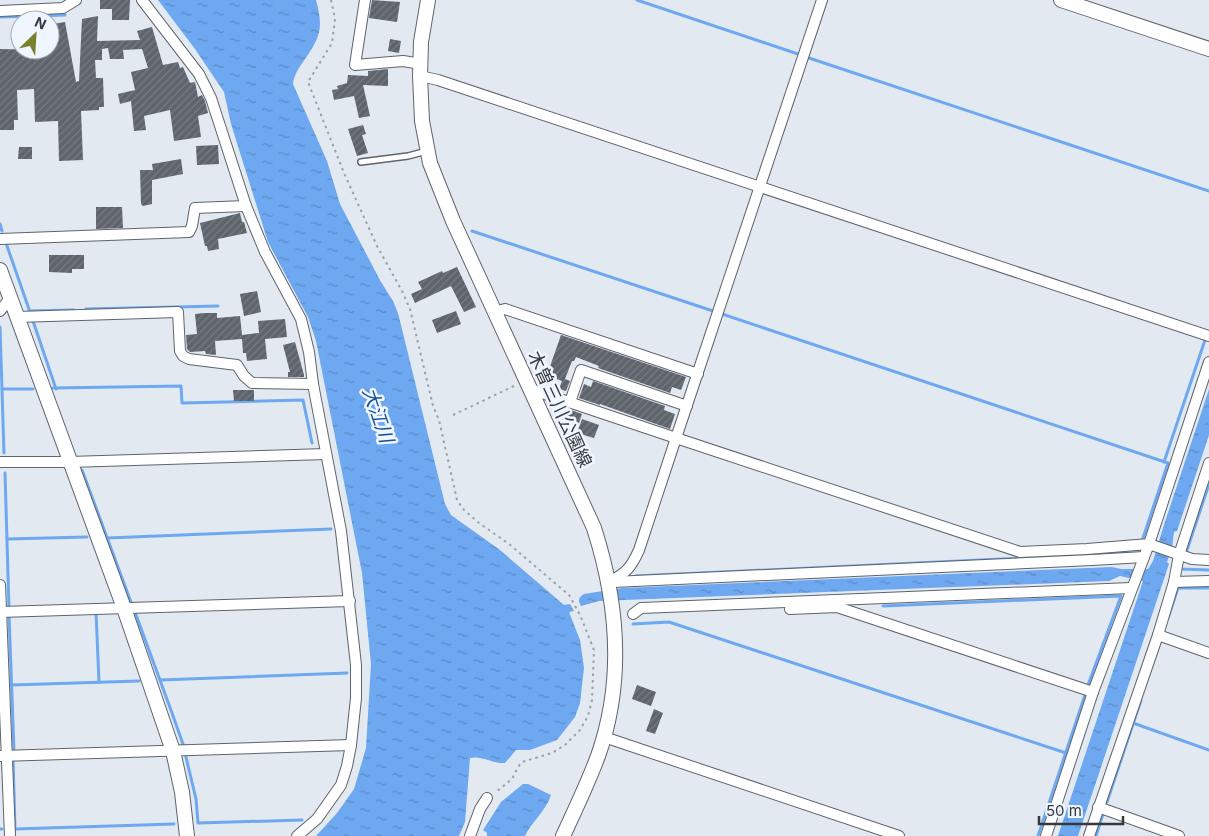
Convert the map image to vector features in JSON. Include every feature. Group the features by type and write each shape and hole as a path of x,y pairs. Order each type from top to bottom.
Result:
{"main road":[{"name":"木曽三川公園線","path":"428,0 421,42 421,70 422,121 430,162 453,221 594,528 609,584 616,639 615,675 611,706 604,737 590,779 563,836"},
{"path":"1061,0 1209,49"},
{"path":"0,270 124,608 173,751 182,792 187,836"}],"street":[{"path":"0,11 64,8 76,0"},
{"path":"142,0 199,74 212,98 246,206 265,252 301,319 309,352 313,384 341,531 356,665 356,698 351,745 347,766 340,785 317,819 297,836"},
{"path":"365,0 355,64 403,61 448,83 1209,336"},
{"path":"609,584 625,574 639,550 822,0"},
{"path":"0,239 189,232 195,208 246,206"},
{"path":"0,311 10,298"},
{"path":"495,312 504,309 698,374"},
{"path":"17,317 178,312 180,351 183,356 189,359 237,365 244,376 252,382 313,384"},
{"path":"1046,836 1093,692 1132,585 1143,558 1152,545 1209,362"},
{"path":"570,402 580,370 687,406"},
{"path":"528,384 570,402 1020,552 1152,545 1177,556 1209,560"},
{"path":"0,462 69,462 326,454"},
{"path":"1089,836 1158,635 1174,579 1177,556 1209,463"},
{"path":"609,584 1143,558"},
{"path":"1174,579 1209,581"},
{"path":"0,585 3,755 10,836"},
{"path":"633,614 641,608 1132,585"},
{"path":"0,612 350,601"},
{"path":"613,610 633,614 837,607 1093,692"},
{"path":"1158,635 1209,653"},
{"path":"604,737 899,836"},
{"path":"3,755 351,745"},
{"path":"470,836 480,808 486,798"},
{"path":"1098,807 1179,836"}],"lane":[{"path":"361,162 408,156 428,151"}],"path":[{"path":"330,0 335,19 332,43 308,82 344,173 377,246 410,309 433,406 439,420 457,500 464,510 509,544 569,596 580,615 594,650 592,700 588,716 580,730 565,745 552,753 522,762 506,784 486,798"},
{"path":"453,415 528,384"}],"water":[{"name":"大江川","path":"158,0 316,0 320,19 319,33 296,72 293,84 327,161 340,204 398,313 445,504 451,515 500,550 564,605 570,604 574,611 569,612 580,640 584,668 580,703 575,717 557,740 530,750 516,750 505,763 474,757 470,758 465,822 459,836 316,836 337,813 354,789 366,748 371,664 362,573 316,341 308,317 268,242 231,124 224,92 195,49"},
{"path":"1209,389 1209,435 1177,531 1174,532 1172,548 1167,562 1169,564 1078,836 1058,836 1143,581 1120,576 1109,581 599,601 581,606 579,602 579,599 584,594 622,588 1112,567 1148,569 1153,561"},
{"path":"523,784 528,784 551,795 549,801 525,836 487,836 487,833 483,830 501,802"}],"building":[{"path":"100,0 130,0 129,20 112,20 112,9 100,9"},
{"path":"372,0 400,2 397,22 369,18"},
{"path":"98,16 97,41 140,40 137,31 152,27 163,65 178,62 180,68 183,67 190,83 195,82 198,97 202,95 205,101 208,113 198,116 201,137 174,141 170,110 144,116 146,130 134,131 131,101 120,104 118,94 135,90 131,72 148,68 142,49 123,50 124,59 110,59 108,48 102,49 102,60 95,60 96,78 103,78 104,107 99,107 99,110 81,111 83,160 59,161 58,121 35,122 34,89 17,90 18,120 14,120 14,130 0,130 0,49 10,49 10,60 60,60 60,23 65,22 76,82 79,81 82,19"},
{"path":"390,39 401,41 399,53 388,51"},
{"path":"388,69 388,86 363,85 370,116 359,118 354,96 334,100 332,90 338,89 337,86 347,83 348,75 368,76 368,71"},
{"path":"363,125 366,134 362,135 368,153 357,156 348,129"},
{"path":"218,145 219,164 197,165 196,146"},
{"path":"19,147 32,147 32,159 18,159"},
{"path":"181,159 183,174 152,180 152,204 143,206 141,204 140,170 153,170 152,164"},
{"path":"96,207 122,207 123,228 96,229"},
{"path":"240,213 247,233 218,239 219,249 208,251 207,246 205,246 200,223"},
{"path":"49,255 84,255 84,269 72,269 72,273 49,272"},
{"path":"457,267 476,307 464,312 451,286 415,303 411,294 422,289 418,282 442,271 443,273"},
{"path":"257,291 261,312 244,316 240,294"},
{"path":"456,311 461,324 437,333 432,320"},
{"path":"217,313 217,318 240,316 242,335 259,333 258,321 285,319 287,337 265,339 267,359 247,361 246,353 243,353 242,339 215,341 216,355 206,354 205,351 190,352 187,349 186,335 197,334 195,314"},
{"path":"561,335 686,377 681,390 672,387 670,393 598,368 599,366 576,357 572,361 565,379 570,381 566,391 559,389 562,381 547,375"},
{"path":"295,342 304,377 288,377 288,372 290,372 283,345"},
{"path":"593,381 665,406 664,410 675,414 670,429 579,398 584,384 591,387"},
{"path":"233,390 254,390 254,401 234,401"},
{"path":"568,409 582,414 579,423 565,418"},
{"path":"582,419 599,425 594,438 577,433"},
{"path":"637,685 656,692 651,706 632,699"},
{"path":"654,709 663,713 655,734 646,731"}],"waterway":[{"path":"637,0 798,54"},
{"path":"0,17 65,15"},
{"path":"809,58 1209,191"},
{"path":"0,224 2,231"},
{"path":"472,231 713,311"},
{"path":"6,243 30,312"},
{"path":"86,309 218,306"},
{"path":"29,311 74,310"},
{"path":"722,314 1168,463 1142,541"},
{"path":"33,321 56,389"},
{"path":"0,327 4,453"},
{"path":"1164,462 1205,340"},
{"path":"53,388 181,386 182,403 303,400 312,443"},
{"path":"2,389 33,389"},
{"path":"82,470 132,605"},
{"path":"5,473 9,609"},
{"path":"1186,553 1209,484"},
{"path":"107,538 331,529"},
{"path":"7,539 87,537"},
{"path":"636,576 1133,553"},
{"path":"1180,569 1209,570"},
{"path":"1168,618 1178,588 1209,588"},
{"path":"883,606 1121,596 1088,685"},
{"path":"96,612 99,682"},
{"path":"135,612 184,747"},
{"path":"9,615 14,751"},
{"path":"633,624 669,622 1066,753"},
{"path":"160,680 347,673"},
{"path":"12,685 139,681"},
{"path":"1038,836 1085,695"},
{"path":"1107,802 1141,700"},
{"path":"1133,723 1209,750"},
{"path":"185,753 196,799 198,823 302,820"},
{"path":"13,758 15,829 174,824"},
{"path":"1096,836 1103,814"}]}
